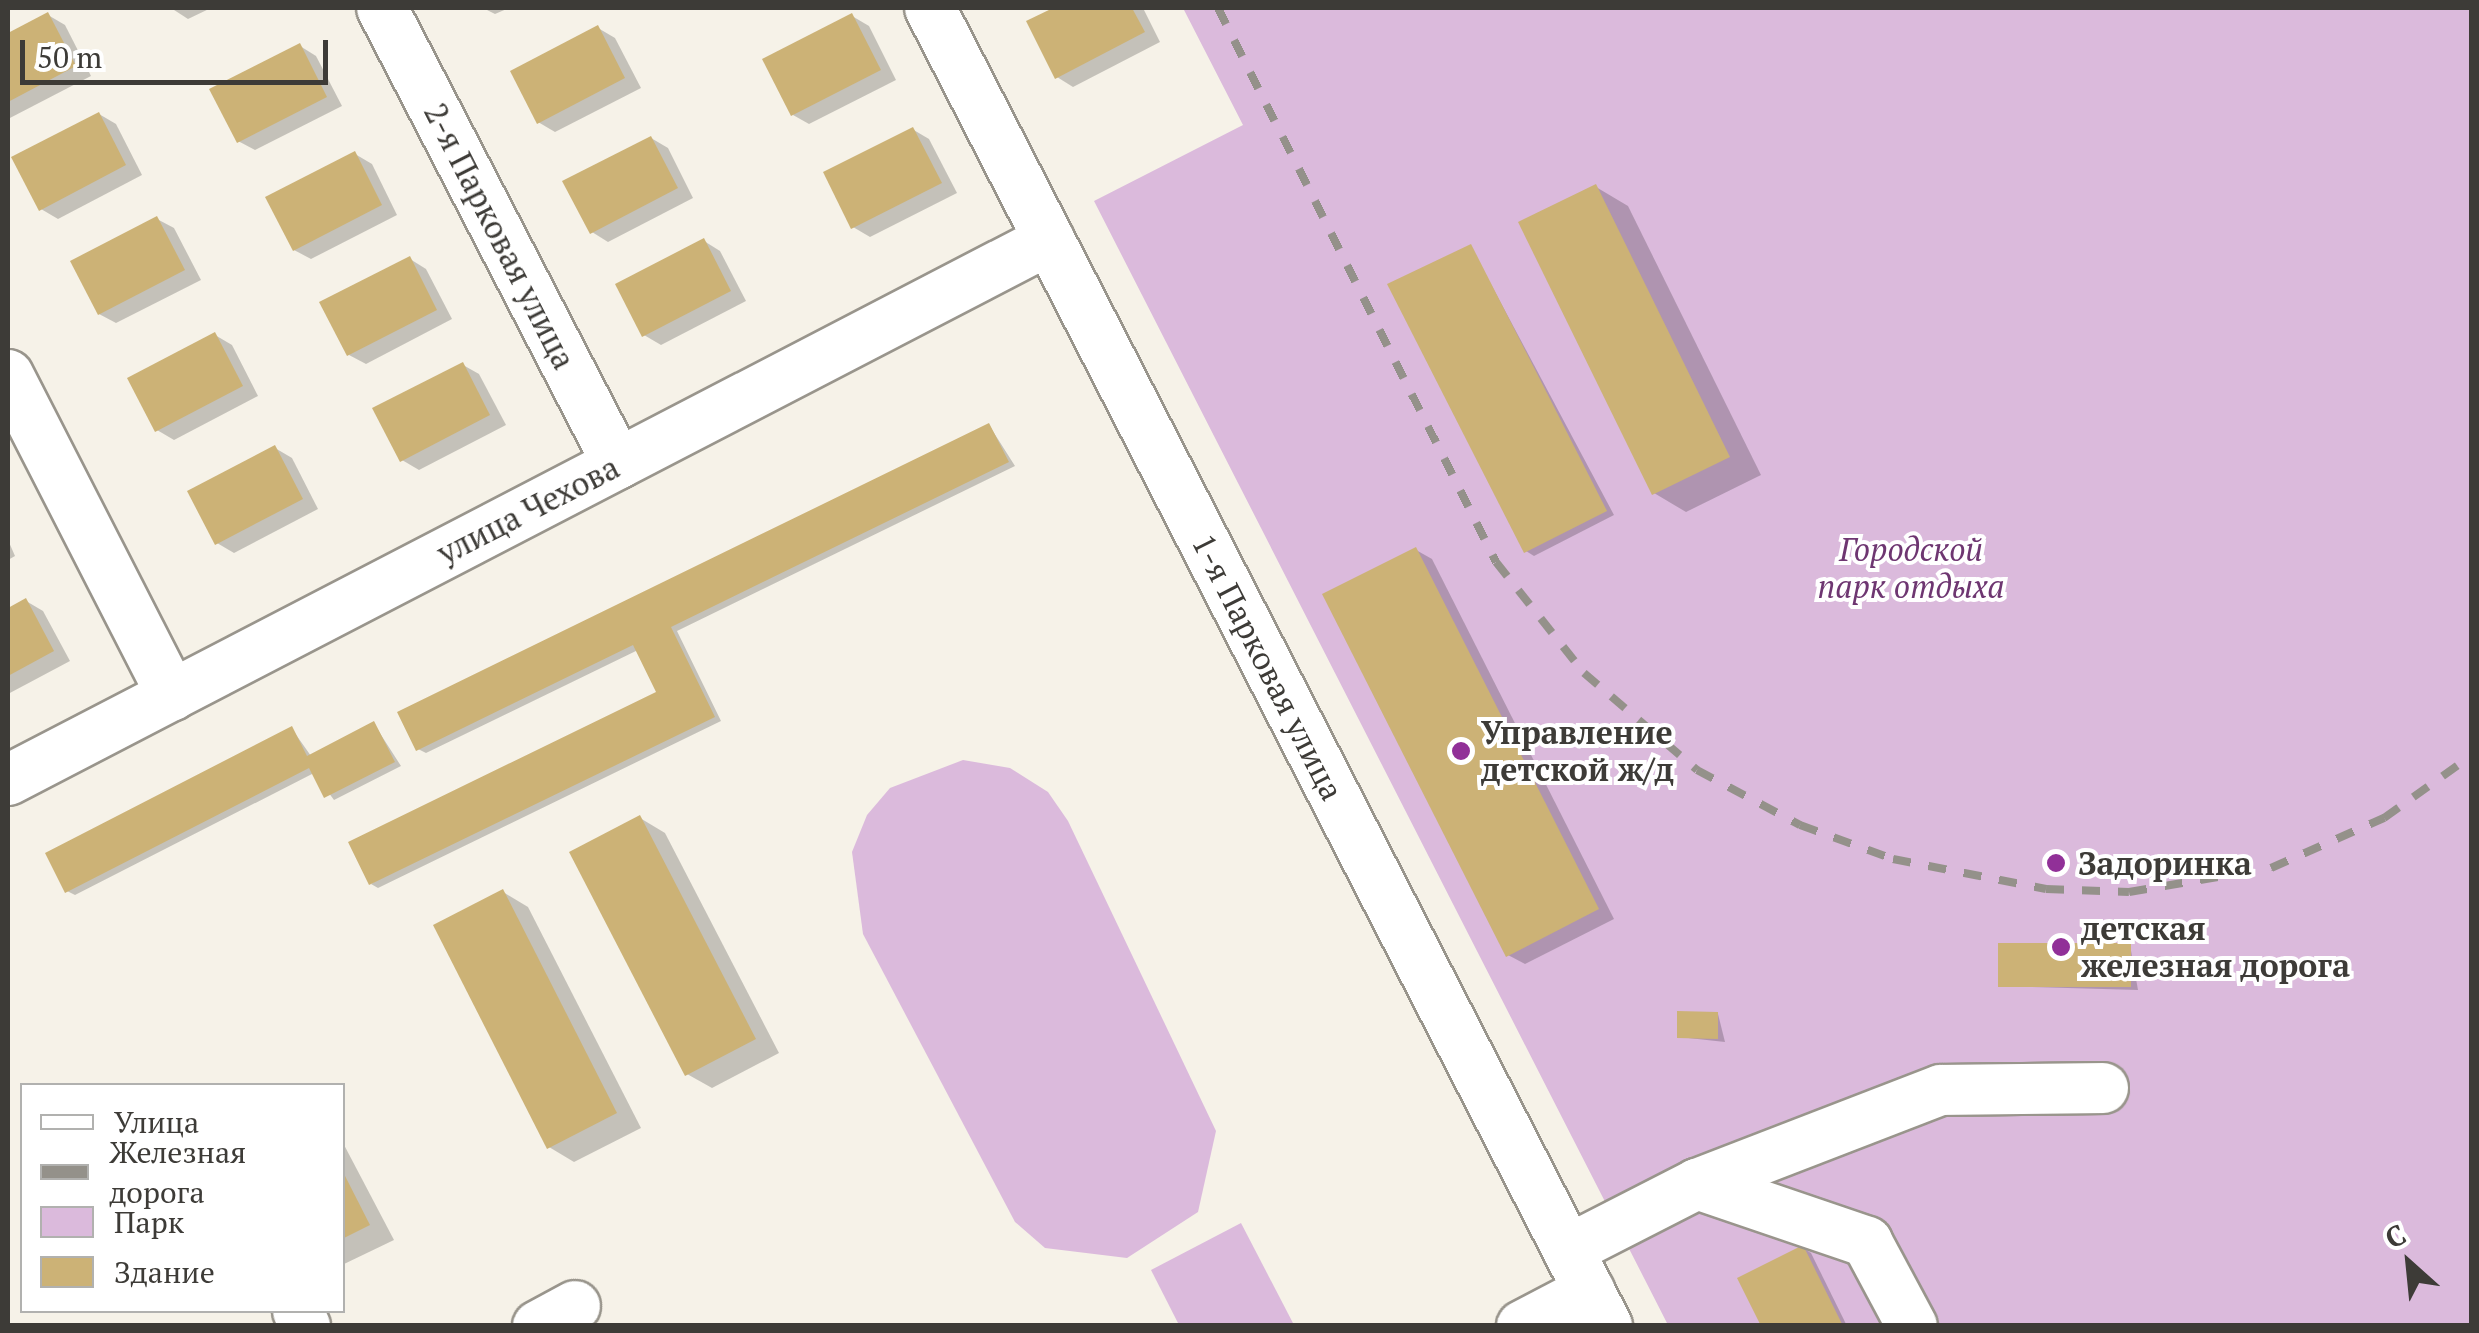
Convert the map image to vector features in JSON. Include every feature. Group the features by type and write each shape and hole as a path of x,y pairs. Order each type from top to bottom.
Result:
{"street":[{"name":"2-я Парковая улица","path":"382,8 618,464"},
{"name":"1-я Парковая улица","path":"930,8 1588,1289"},
{"name":"улица Чехова","path":"8,780 1049,240"},
{"path":"8,375 172,695"},
{"path":"1522,1326 1588,1289 1697,1184 1940,1090 2103,1088"},
{"path":"1697,1184 1867,1242 1912,1326"}],"green space":[{"name":"Городской парк отдыха","path":"1183,8 2471,8 2471,1325 1668,1325 1094,201 1243,125"},
{"path":"963,760 1010,768 1048,792 1068,821 1216,1131 1198,1212 1127,1258 1045,1248 1015,1222 863,934 852,852 867,815 890,788"},
{"path":"1241,1223 1294,1325 1179,1325 1151,1270"}],"building":[{"path":"1053,8 1132,8 1145,32 1055,79 1026,21"},
{"path":"48,12 76,66 8,102 8,33"},
{"path":"852,13 881,70 791,116 762,59"},
{"path":"598,25 625,78 537,124 510,71"},
{"path":"300,43 327,97 237,143 209,89"},
{"path":"99,112 126,165 39,211 11,157"},
{"path":"913,127 942,183 851,229 823,172"},
{"path":"651,136 678,188 590,234 562,181"},
{"path":"355,151 382,205 293,251 265,197"},
{"path":"1596,184 1730,457 1652,495 1518,222"},
{"path":"157,216 185,270 98,315 70,261"},
{"path":"704,238 731,291 642,337 615,284"},
{"path":"1471,244 1607,511 1524,553 1387,284"},
{"path":"410,256 437,310 347,356 319,302"},
{"path":"215,332 243,386 155,432 127,378"},
{"path":"463,362 490,415 400,462 372,408"},
{"path":"989,423 1009,462 671,627 715,717 369,885 348,842 656,692 633,645 416,751 397,712"},
{"path":"275,445 303,499 215,545 187,491"},
{"name":"Управление детской ж/д","path":"1416,547 1599,909 1506,957 1322,594"},
{"path":"26,598 54,651 8,676 8,608"},
{"path":"374,721 395,762 324,798 309,768 65,893 45,853 292,726 307,756"},
{"path":"640,815 756,1039 685,1076 569,852"},
{"path":"503,889 617,1113 547,1149 433,925"},
{"name":"Задоринка","path":"1998,943 2131,943 2131,987 1998,987"},
{"path":"1677,1011 1718,1012 1718,1039 1677,1038"},
{"path":"345,1176 370,1225 345,1238"},
{"path":"1803,1245 1843,1326 1761,1326 1737,1278"}],"railway":[{"path":"1218,8 1496,562 1584,673 1697,770 1800,825 1893,859 2046,889 2129,892 2271,868 2384,818 2472,755"}],"place":[{"name":"Управление детской ж/д","path":"1461,751"},
{"name":"Задоринка","path":"2056,863"},
{"name":"детская железная дорога","path":"2061,947"}]}
